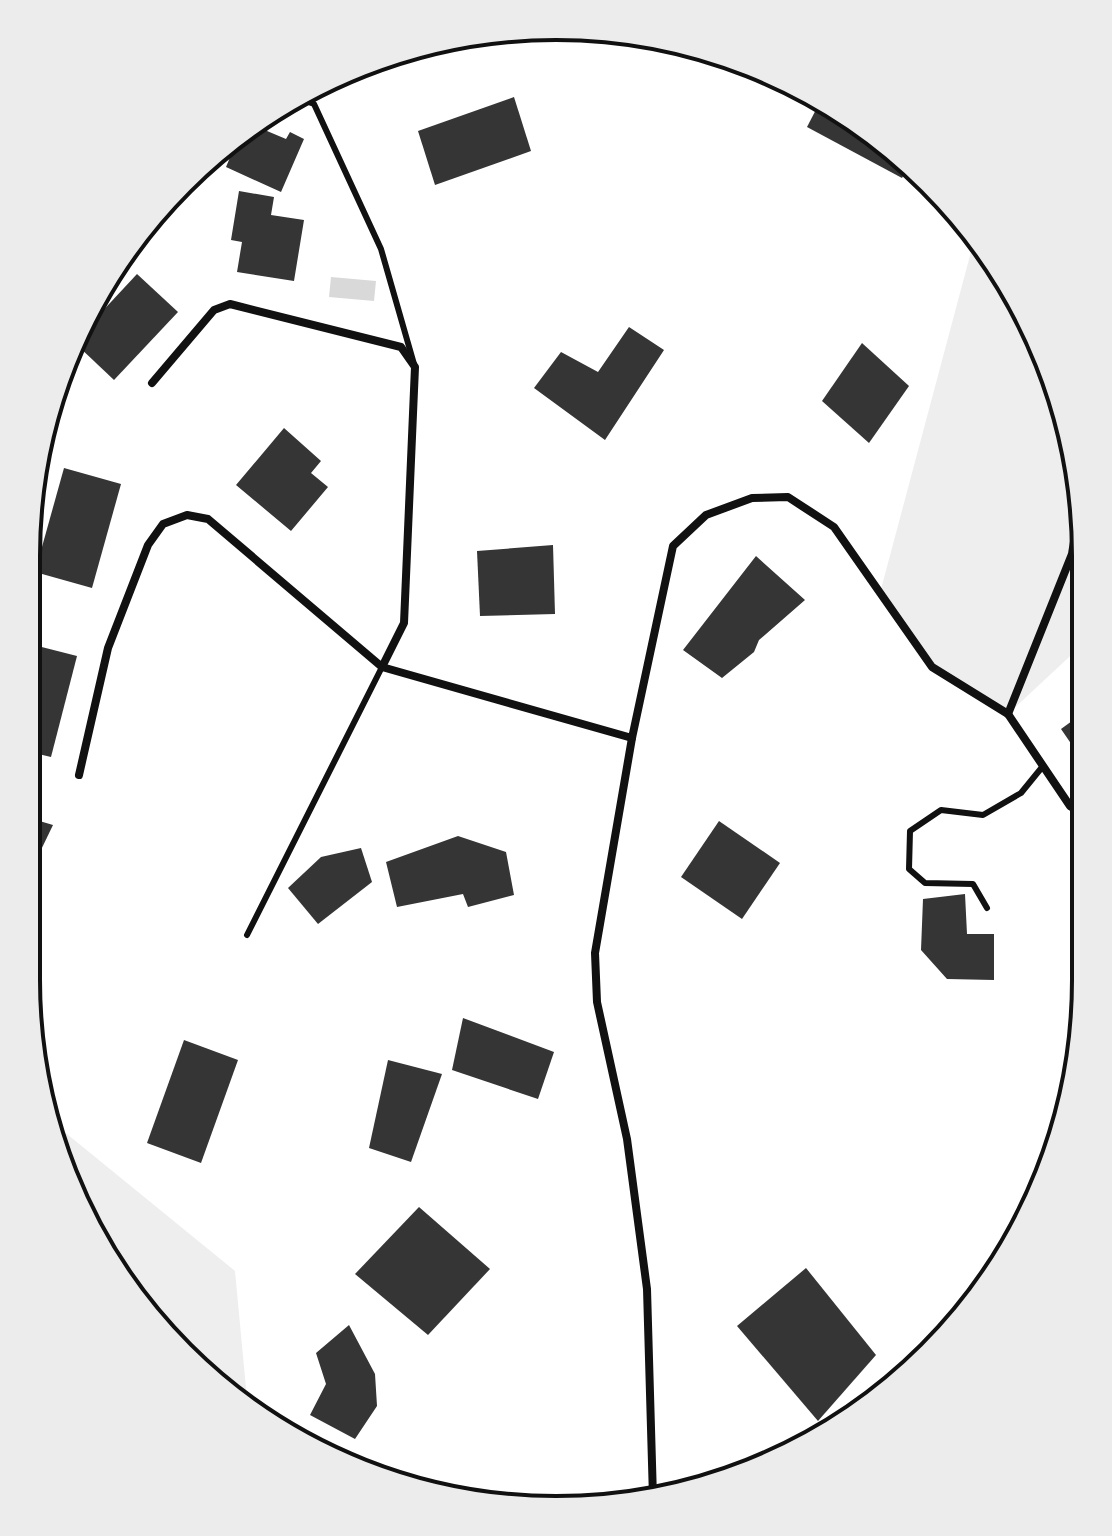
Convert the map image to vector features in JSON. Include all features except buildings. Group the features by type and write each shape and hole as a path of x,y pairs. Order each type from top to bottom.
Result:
{"street":[{"path":"152,383 214,310 230,304 401,347 415,367 404,623 382,667"},
{"path":"653,1487 647,1289 627,1139 597,1002 596,966 632,738 673,546 706,515 752,498 788,497 834,527 932,667 1008,714 1070,806"},
{"path":"79,775 108,648 148,545 163,524 187,515 208,519 382,667 632,738"},
{"path":"1008,714 1072,554"}],"lane":[{"path":"310,103 314,104 381,249 415,367"},
{"path":"247,935 382,667"},
{"path":"987,908 973,884 925,883 909,869 910,831 941,810 983,815 1021,793 1043,766"}],"shaded area":[{"path":"971,251 1019,328 1045,390 1054,422 1068,489 1071,522 1072,654 1008,714 932,667 880,593"},
{"path":"331,277 376,281 374,301 329,297"},
{"path":"63,1131 235,1271 246,1392 191,1345 127,1267 93,1208"}]}
